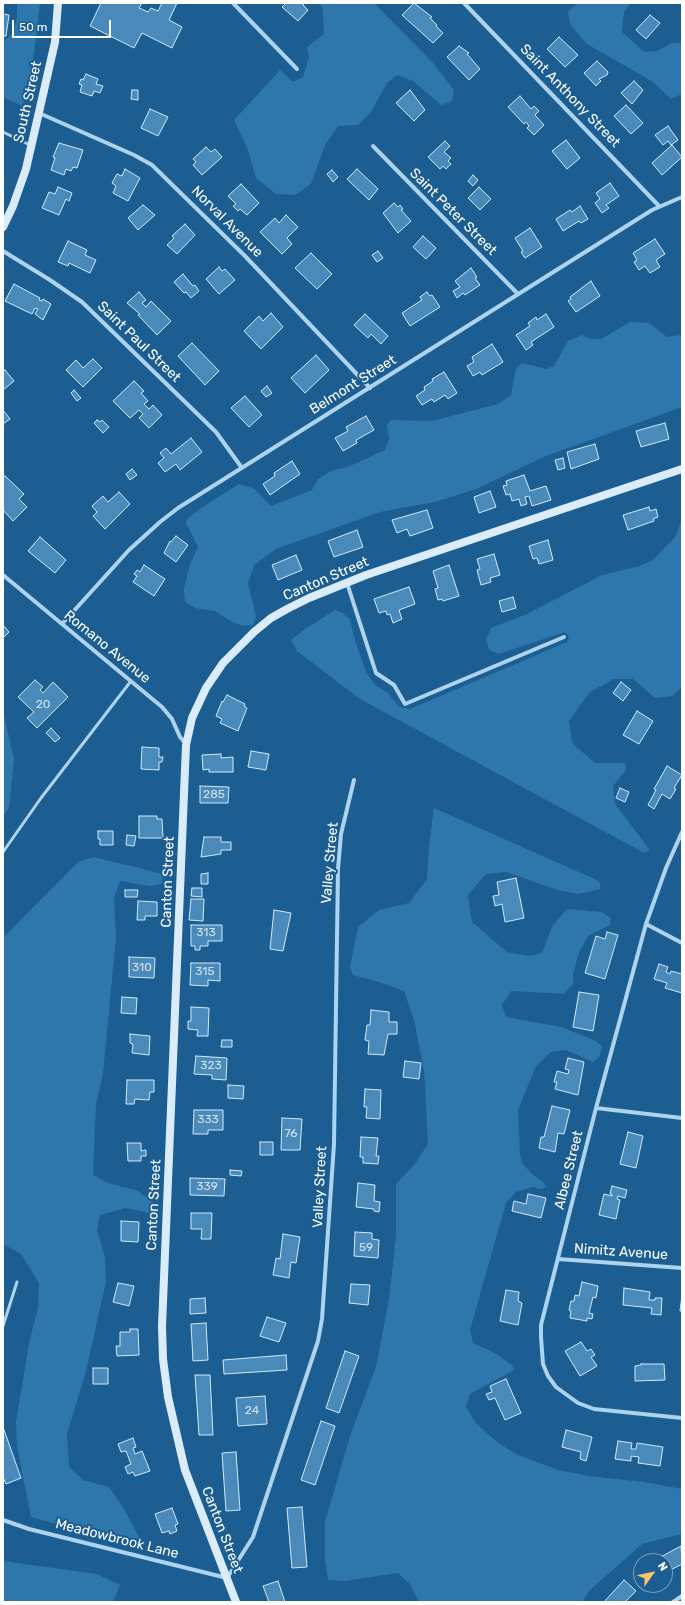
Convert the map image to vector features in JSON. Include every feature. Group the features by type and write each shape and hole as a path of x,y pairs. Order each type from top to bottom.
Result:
{"street":[{"name":"South Street","path":"3,227 13,206 26,169 55,42 58,3"},
{"path":"233,3 297,69"},
{"name":"Saint Anthony Street","path":"464,3 659,206"},
{"name":"Norval Avenue","path":"38,113 129,152 152,165 245,256 370,388"},
{"name":"Saint Peter Street","path":"373,146 518,294"},
{"name":"Belmont Street","path":"62,624 129,550 178,508 659,206 682,197"},
{"name":"Saint Paul Street","path":"3,251 82,302 216,432 242,468"},
{"name":"Canton Street","path":"236,1602 185,1470 168,1397 163,1359 162,1326 186,745 192,718 206,688 222,663 238,647 276,615 309,598 347,583 682,469"},
{"name":"Romano Avenue","path":"3,575 162,707 172,719 180,737 186,745"},
{"path":"347,583 376,673 394,685 405,704 564,637"},
{"name":"Valley Street","path":"227,1578 253,1537 318,1341 322,1319 334,1144 338,869 341,834 354,780"},
{"name":"Albee Street","path":"682,832 666,868 646,924 596,1108 541,1325 543,1364 548,1376 556,1387 578,1403 594,1410 682,1418"},
{"path":"646,924 682,943"},
{"path":"596,1108 682,1118"},
{"name":"Nimitz Avenue","path":"558,1259 682,1268"},
{"name":"Meadowbrook Lane","path":"3,1520 29,1529 227,1578"},
{"path":"673,1602 682,1596"}],"lane":[{"path":"3,132 31,145"},
{"path":"3,852 41,798 131,681"},
{"path":"3,1326 17,1282"}],"shaded area":[{"path":"17,3 40,3 30,87 22,106 3,97 3,42 13,33 17,17"},
{"path":"319,3 374,3 433,63 454,90 452,101 441,105 413,81 397,75 387,83 371,112 358,125 338,126 325,145 311,184 295,195 276,194 256,178 248,150 234,120 280,70 293,82 303,77 309,58 307,47 324,34 323,9"},
{"path":"578,3 631,3 624,12 622,32 644,52 657,51 672,43 682,43 682,94 671,99 653,82 587,44 570,24 568,12"},
{"path":"630,322 649,323 667,337 682,335 682,407 546,456 476,489 435,502 380,512 276,549 254,565 248,583 256,617 253,625 243,626 232,622 215,611 195,608 185,602 184,589 190,564 198,547 186,523 188,518 239,484 255,489 271,506 312,490 318,479 331,471 350,466 385,450 389,439 387,425 391,420 432,421 498,404 511,395 516,368 522,363 546,369 554,366 568,341 582,335 590,339 601,339"},
{"path":"682,518 682,687 672,696 655,698 633,679 614,679 590,692 569,721 572,743 595,763 625,763 626,770 613,786 615,804 650,850 644,853 360,699 297,651 291,640 305,629 335,610 342,613 350,619 354,637 366,672 375,685 388,693 399,707 410,709 567,642 569,637 565,632 499,654 489,650 486,639 491,628 527,614 602,575 640,566 653,560 676,536"},
{"path":"3,711 14,759 9,807 3,817"},
{"path":"434,808 599,881 601,889 578,894 558,890 506,872 486,874 468,895 472,922 507,952 529,956 542,953 553,925 567,909 601,912 611,918 610,925 588,936 579,952 573,974 573,984 564,994 511,991 502,1005 506,1017 561,1027 594,1040 602,1046 600,1056 593,1062 566,1050 551,1052 536,1066 518,1110 520,1154 522,1163 532,1174 543,1182 546,1187 541,1189 533,1187 516,1192 506,1203 470,1330 473,1343 495,1353 512,1365 514,1370 470,1394 466,1407 476,1423 498,1443 518,1455 558,1470 589,1476 644,1482 682,1489 682,1534 642,1544 589,1591 582,1602 419,1602 410,1584 398,1573 345,1581 328,1580 325,1560 325,1522 350,1436 376,1367 389,1299 396,1236 396,1184 414,1165 428,1144 424,1070 414,1020 404,991 353,975 350,967 358,927 379,910 409,903 427,879 429,845"},
{"path":"94,857 163,874 162,884 150,886 120,881 114,898 116,938 103,1074 96,1105 93,1175 108,1183 138,1191 154,1203 152,1213 125,1208 100,1215 97,1230 105,1258 106,1282 86,1371 67,1434 69,1467 83,1480 109,1487 124,1509 140,1539 130,1544 31,1517 17,1447 16,1422 30,1338 38,1309 39,1283 21,1254 3,1244 3,938 72,868 80,861"},
{"path":"3,1561 97,1574 120,1585 113,1602 3,1602"}],"building":[{"path":"101,3 142,3 139,8 148,12 151,8 158,11 162,3 177,3 169,20 182,27 172,48 142,33 134,48 90,26"},
{"path":"286,3 304,3 303,5 308,10 298,21 282,7"},
{"path":"414,3 432,17 430,18 443,33 433,43 402,15"},
{"path":"3,14 9,15 6,36 3,36"},
{"path":"650,15 660,23 646,39 636,30"},
{"path":"559,37 578,55 565,67 547,49"},
{"path":"459,46 469,53 467,54 480,69 469,80 447,57"},
{"path":"597,61 608,72 607,75 599,79 601,81 596,86 584,73"},
{"path":"86,74 98,79 96,84 103,86 100,93 94,91 92,96 80,92 82,85 79,84 81,79 83,80"},
{"path":"634,81 643,90 632,104 621,93"},
{"path":"132,90 138,90 138,100 131,99"},
{"path":"410,90 425,110 414,121 396,103"},
{"path":"520,96 531,109 534,106 539,111 535,115 544,125 534,135 527,128 529,126 526,122 524,124 508,107"},
{"path":"626,105 643,123 631,134 614,116"},
{"path":"150,109 168,117 158,136 141,128"},
{"path":"668,126 678,140 671,145 668,141 663,145 655,135"},
{"path":"566,140 580,158 567,169 552,151"},
{"path":"445,141 450,146 444,152 451,158 448,161 451,164 446,169 443,166 440,169 428,157"},
{"path":"59,143 83,150 77,168 73,167 71,171 66,169 64,175 51,170 55,158 53,157"},
{"path":"672,145 682,157 662,175 652,163"},
{"path":"206,147 211,152 215,149 222,157 202,175 193,165 196,162 193,159"},
{"path":"125,169 140,178 128,201 113,193 116,186 112,183 117,174 122,176"},
{"path":"357,169 378,189 369,200 347,179"},
{"path":"332,170 338,177 333,182 327,174"},
{"path":"473,175 478,180 473,186 468,181"},
{"path":"610,183 619,196 606,205 609,208 602,213 595,203 600,199 596,193"},
{"path":"241,184 259,203 247,215 240,209 238,211 233,206 236,204 228,196"},
{"path":"58,187 72,193 69,201 66,199 59,215 42,208 49,192 55,194"},
{"path":"479,187 491,199 480,210 468,198"},
{"path":"394,203 398,207 400,205 403,209 401,210 411,221 398,233 383,213"},
{"path":"143,205 155,215 138,230 128,218"},
{"path":"580,206 588,219 581,223 579,221 563,231 556,219 570,210 572,212"},
{"path":"286,215 298,227 287,238 292,244 282,254 260,232 275,218 279,223"},
{"path":"185,224 195,235 177,254 167,245 174,238 172,236"},
{"path":"530,228 542,247 525,258 521,252 523,251 515,238"},
{"path":"423,236 436,248 426,259 413,247"},
{"path":"655,239 665,254 656,260 660,267 650,273 645,266 639,270 634,262 637,260 633,253"},
{"path":"68,241 87,250 85,255 96,260 90,273 69,263 68,266 58,262"},
{"path":"378,251 383,258 377,262 372,255"},
{"path":"311,253 332,274 317,289 295,268"},
{"path":"219,267 222,271 225,269 235,280 219,294 206,279"},
{"path":"471,268 480,285 465,295 463,293 457,298 453,291 460,287 455,281"},
{"path":"183,274 199,291 191,298 174,282"},
{"path":"591,281 600,296 576,312 568,301 571,299 570,297"},
{"path":"14,284 40,298 39,300 42,301 43,299 51,304 43,320 35,314 38,309 35,308 32,314 5,301"},
{"path":"139,292 146,300 142,303 146,307 151,301 171,321 157,335 138,315 140,314 127,303"},
{"path":"427,292 430,296 432,295 440,307 410,326 402,313 422,300 420,297"},
{"path":"271,313 283,327 261,349 244,331 259,316 263,321"},
{"path":"365,314 388,336 381,344 371,334 368,338 354,325"},
{"path":"546,314 554,327 531,342 533,345 526,350 516,335 530,326 528,323 536,317 537,320"},
{"path":"192,343 219,371 205,385 178,356"},
{"path":"492,344 503,362 482,375 480,372 473,376 467,366 474,362 472,357"},
{"path":"316,355 329,370 305,393 291,378"},
{"path":"93,359 102,368 83,387 66,370 76,360 83,368"},
{"path":"5,370 14,381 3,390 3,372"},
{"path":"444,372 457,393 448,399 445,395 434,402 432,399 422,405 416,396 425,390 424,387 433,381 432,379"},
{"path":"134,381 144,391 141,393 148,401 144,404 149,409 153,405 162,415 149,428 139,418 143,414 139,410 130,418 113,401"},
{"path":"267,386 272,393 266,397 261,391"},
{"path":"74,390 81,398 77,401 71,393"},
{"path":"245,396 262,415 249,427 231,408"},
{"path":"3,410 10,419 3,424"},
{"path":"366,416 374,430 356,440 357,443 343,451 335,438 348,431 346,427"},
{"path":"97,420 100,422 102,420 109,427 103,433 94,423"},
{"path":"665,423 669,439 641,447 636,431"},
{"path":"191,438 202,452 180,470 176,464 165,472 158,463 164,458 160,453 166,448 171,454"},
{"path":"595,444 599,459 571,469 567,452"},
{"path":"563,458 565,468 558,470 555,460"},
{"path":"292,461 300,474 270,495 263,484 275,476 274,473"},
{"path":"132,469 137,475 130,480 126,474"},
{"path":"524,475 530,491 546,486 551,500 532,506 529,496 525,497 527,504 521,506 519,499 512,501 510,494 506,495 503,486 507,485 506,481"},
{"path":"5,476 24,494 19,499 27,507 13,521 3,510 3,477"},
{"path":"490,491 496,507 479,513 474,497"},
{"path":"119,492 130,504 105,529 93,516 97,512 92,506 103,496 108,502"},
{"path":"649,507 650,511 656,509 658,517 653,519 654,521 628,530 623,515"},
{"path":"427,510 433,528 410,536 407,529 397,533 392,520"},
{"path":"357,530 363,547 334,557 328,541"},
{"path":"176,536 188,545 176,562 164,553 170,541 171,542"},
{"path":"40,537 66,560 55,573 28,551"},
{"path":"548,540 553,560 539,564 537,558 533,559 529,546"},
{"path":"494,554 500,575 490,578 491,582 481,585 477,570 480,569 477,559"},
{"path":"296,555 302,570 278,580 272,565"},
{"path":"144,565 165,579 154,596 133,582 137,576 134,574 137,570 140,572"},
{"path":"449,565 459,596 443,601 442,599 438,600 435,589 438,588 433,571"},
{"path":"409,587 415,604 399,610 402,619 393,623 390,614 387,615 386,611 379,613 374,599"},
{"path":"513,597 516,608 502,612 499,601"},
{"path":"3,625 9,632 3,638"},
{"path":"35,680 43,687 40,690 43,693 53,682 68,697 37,728 27,718 34,712 18,697"},
{"path":"621,682 631,690 623,701 613,693"},
{"path":"227,695 245,704 244,706 247,708 238,731 220,723 222,719 216,716 222,701 223,702"},
{"path":"637,711 653,721 639,744 623,735"},
{"path":"51,728 60,738 55,742 46,733"},
{"path":"142,747 159,748 159,757 163,757 162,762 159,762 159,770 141,769"},
{"path":"251,751 269,754 266,770 248,767"},
{"path":"221,754 221,758 233,757 233,772 209,772 209,769 203,770 202,755"},
{"path":"667,766 682,775 674,788 676,789 670,799 662,794 654,809 648,805 656,790 654,789"},
{"path":"200,786 229,787 228,803 200,803"},
{"path":"620,788 629,792 625,802 616,798"},
{"path":"139,816 157,816 157,819 162,819 163,838 139,838"},
{"path":"98,831 113,831 113,845 100,845"},
{"path":"127,835 136,836 134,846 126,845"},
{"path":"204,837 221,837 221,842 231,842 231,850 221,850 221,854 201,857"},
{"path":"208,873 208,884 201,884 201,874"},
{"path":"516,878 524,918 505,922 502,904 495,906 493,896 499,895 497,882"},
{"path":"192,888 202,888 202,897 191,896"},
{"path":"125,890 138,890 137,897 125,897"},
{"path":"191,899 204,899 203,921 189,920"},
{"path":"138,901 157,902 157,916 145,916 145,920 137,920"},
{"path":"274,910 291,913 283,951 270,949"},
{"path":"191,925 222,925 222,941 208,941 208,946 200,946 200,950 195,950 195,946 191,946"},
{"path":"607,932 618,935 605,979 585,973 596,936 605,939"},
{"path":"129,957 155,958 154,978 129,977"},
{"path":"191,963 220,963 220,981 208,980 208,986 190,985"},
{"path":"659,964 668,967 666,972 670,974 671,971 682,974 682,993 665,988 667,983 654,979"},
{"path":"579,992 599,995 593,1031 573,1027"},
{"path":"122,997 137,998 136,1014 121,1013"},
{"path":"191,1007 209,1008 208,1036 197,1036 198,1030 188,1029 188,1021 191,1021"},
{"path":"371,1010 389,1012 389,1022 397,1022 397,1034 388,1034 384,1055 368,1054 369,1041 365,1040 367,1025 370,1025"},
{"path":"130,1034 150,1036 149,1055 132,1053 133,1044 130,1043"},
{"path":"222,1040 232,1040 232,1047 221,1047"},
{"path":"196,1056 227,1058 226,1080 212,1079 212,1075 194,1074"},
{"path":"568,1058 584,1062 578,1095 555,1089 557,1082 554,1082 557,1071 568,1074 569,1070 565,1069"},
{"path":"405,1061 421,1063 419,1079 403,1077"},
{"path":"127,1080 154,1080 154,1092 150,1092 149,1100 135,1099 134,1104 126,1104"},
{"path":"228,1085 244,1086 243,1099 228,1098"},
{"path":"365,1089 381,1090 380,1119 366,1118 367,1107 364,1107"},
{"path":"552,1106 570,1110 564,1134 558,1133 555,1152 539,1148 541,1137 544,1137"},
{"path":"194,1110 223,1110 223,1130 208,1130 208,1134 193,1134"},
{"path":"282,1118 302,1119 300,1150 281,1150"},
{"path":"628,1132 643,1136 636,1168 620,1164"},
{"path":"361,1137 378,1138 376,1156 379,1156 378,1164 363,1163 363,1157 360,1157"},
{"path":"260,1142 273,1142 273,1155 260,1155"},
{"path":"127,1143 141,1143 141,1151 146,1150 146,1156 141,1156 141,1161 128,1161"},
{"path":"230,1170 242,1171 241,1176 230,1175"},
{"path":"190,1178 225,1179 224,1196 190,1195"},
{"path":"358,1183 375,1185 374,1201 380,1202 379,1212 374,1211 374,1209 356,1207"},
{"path":"612,1186 627,1190 625,1198 618,1196 617,1199 620,1200 616,1219 599,1215 604,1194 612,1196 612,1194 610,1194"},
{"path":"528,1194 546,1198 541,1218 512,1211 514,1201 526,1204"},
{"path":"191,1213 212,1213 211,1239 201,1239 202,1229 191,1229"},
{"path":"121,1221 139,1222 138,1242 121,1241"},
{"path":"355,1232 372,1233 372,1239 379,1240 378,1258 354,1256"},
{"path":"283,1234 300,1237 296,1263 291,1262 289,1278 273,1275 276,1258 280,1259"},
{"path":"582,1282 598,1286 596,1298 593,1297 589,1313 593,1314 592,1319 587,1318 587,1321 570,1318 571,1311 569,1310 571,1301 574,1301 575,1295 579,1296"},
{"path":"118,1283 134,1286 129,1306 113,1302"},
{"path":"351,1284 370,1285 368,1305 349,1303"},
{"path":"624,1288 650,1292 649,1300 662,1298 661,1315 651,1314 652,1308 623,1305"},
{"path":"506,1290 519,1292 518,1301 522,1303 518,1325 500,1321"},
{"path":"682,1295 682,1311 680,1311"},
{"path":"205,1298 206,1313 190,1314 190,1299"},
{"path":"267,1317 286,1323 279,1342 260,1336"},
{"path":"206,1323 208,1360 193,1361 191,1324"},
{"path":"130,1329 138,1329 139,1355 117,1356 116,1346 120,1346 120,1332 130,1332"},
{"path":"581,1342 587,1351 591,1349 595,1355 591,1357 597,1366 580,1376 565,1351"},
{"path":"345,1351 359,1356 339,1413 326,1408"},
{"path":"286,1355 287,1370 224,1374 223,1360"},
{"path":"641,1364 664,1364 665,1380 635,1381 635,1366"},
{"path":"93,1368 108,1368 108,1384 93,1384"},
{"path":"195,1375 210,1375 213,1435 199,1435"},
{"path":"506,1379 521,1413 505,1420 495,1398 489,1400 486,1394 492,1392 490,1386"},
{"path":"265,1396 267,1424 238,1426 236,1398"},
{"path":"321,1421 335,1426 315,1485 301,1480"},
{"path":"3,1427 21,1478 6,1484 3,1477"},
{"path":"566,1430 592,1437 586,1461 580,1459 581,1452 562,1447"},
{"path":"133,1438 136,1447 133,1448 135,1454 142,1451 150,1471 135,1476 133,1472 128,1474 125,1467 131,1464 126,1451 121,1452 118,1444"},
{"path":"618,1441 632,1443 631,1449 636,1449 637,1443 663,1447 660,1466 638,1463 639,1457 631,1456 631,1461 615,1459"},
{"path":"236,1452 240,1510 226,1511 222,1453"},
{"path":"302,1507 307,1567 292,1568 287,1508"},
{"path":"172,1508 178,1524 175,1525 177,1531 170,1534 169,1531 162,1533 155,1514"},
{"path":"681,1546 682,1564 673,1569 673,1553 668,1553"},
{"path":"624,1580 633,1588 634,1593 625,1602 604,1602"},
{"path":"278,1581 285,1602 269,1602 263,1586"}]}
